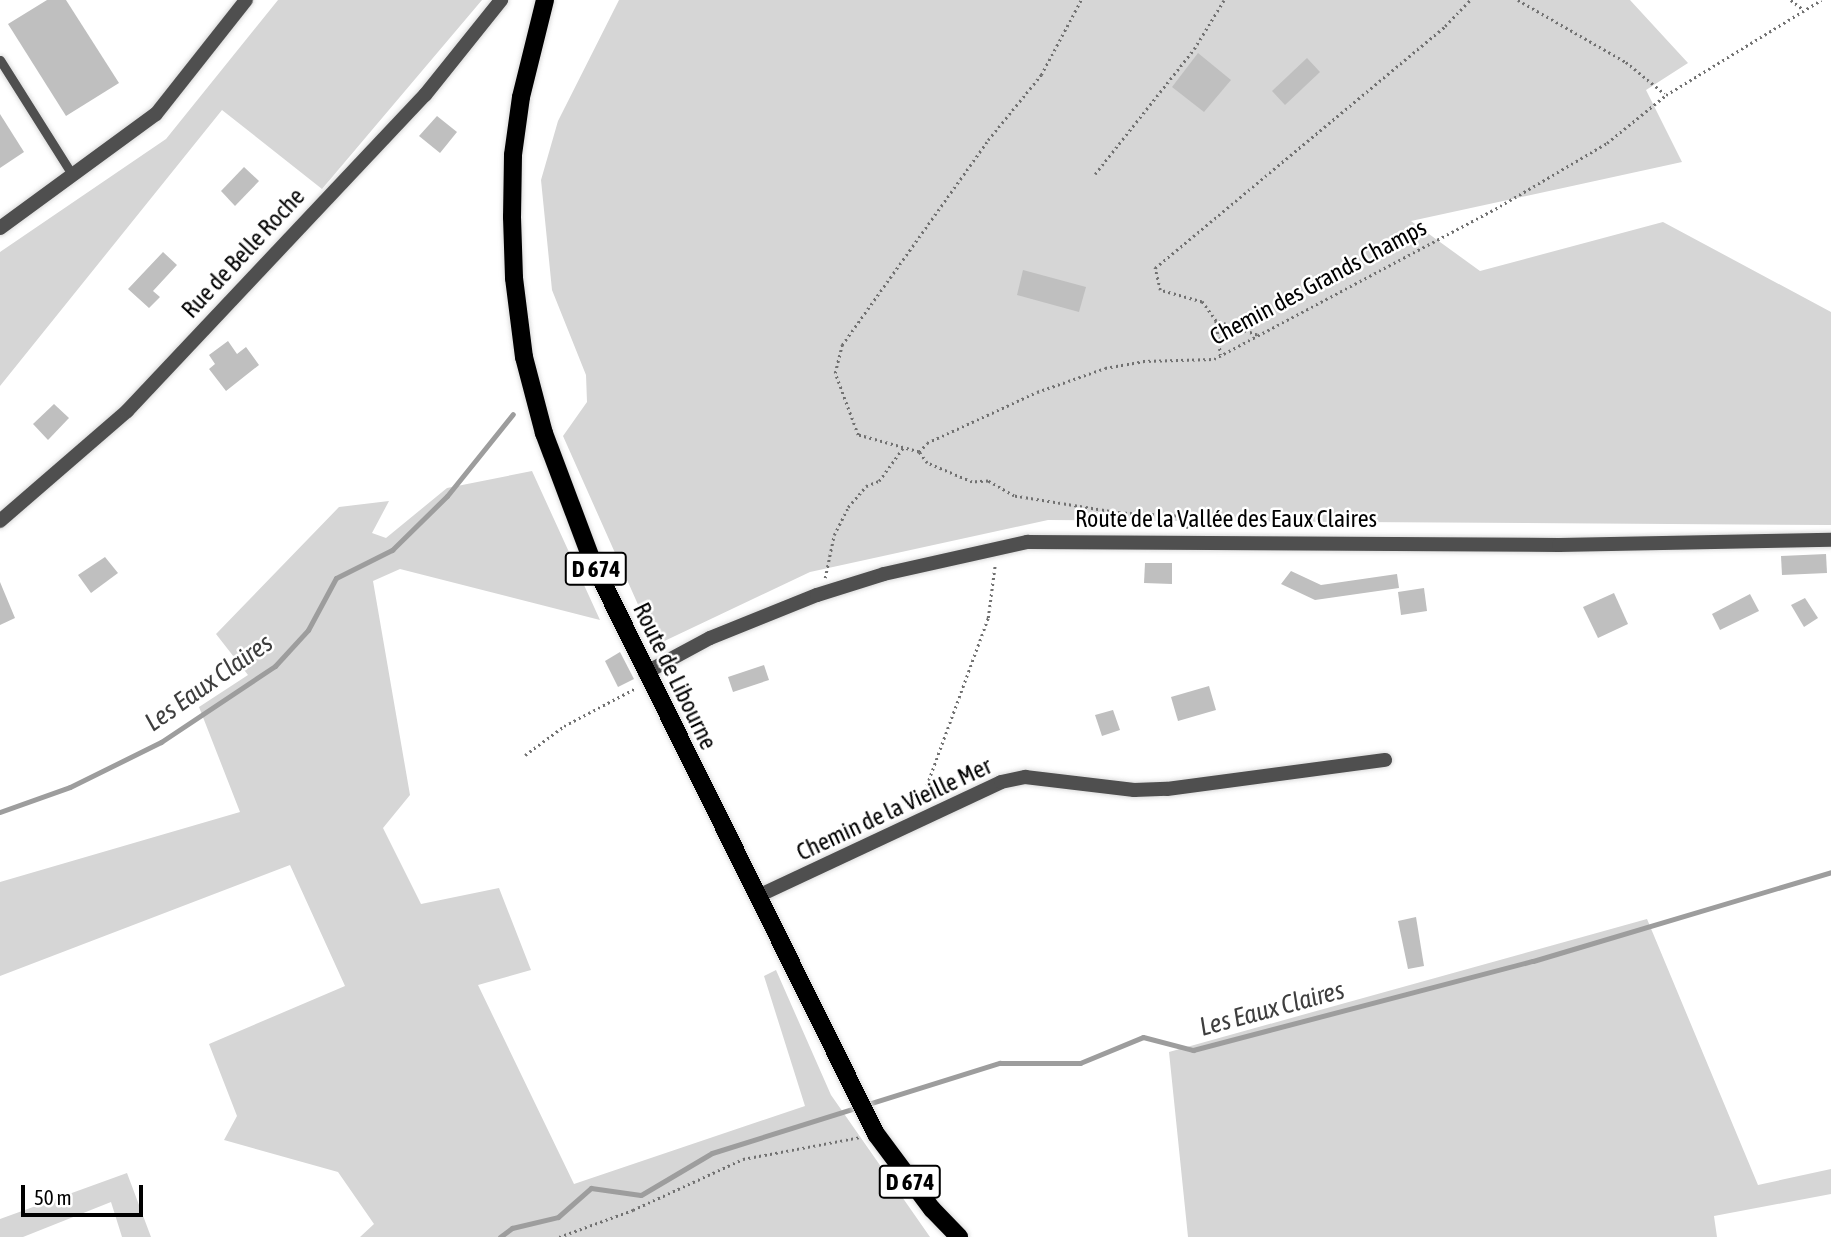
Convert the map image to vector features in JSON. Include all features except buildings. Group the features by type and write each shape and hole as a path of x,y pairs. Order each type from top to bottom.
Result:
{"main road":[{"name":"Route de Libourne","path":"545,0 522,97 513,155 514,278 524,357 564,491 647,677 873,1127 932,1209 959,1237"}],"street":[{"path":"0,228 156,114 246,0"},
{"name":"Rue de Belle Roche","path":"0,521 127,411 425,95 501,0"},
{"name":"Route de la Vallée des Eaux Claires","path":"647,677 710,638 823,593 1027,541 1197,540 1559,545 1831,540"},
{"name":"Chemin de la Vieille Mer","path":"758,896 1000,782 1025,777 1135,790 1167,789 1385,760"}],"lane":[{"path":"0,60 73,176"}],"path":[{"path":"1081,0 1041,75 988,140 842,345 835,373 858,435 919,452 927,463 972,482 988,481 1014,496 1120,513 1177,516 1197,540"},
{"path":"1095,174 1194,49 1224,0"},
{"path":"1221,355 1216,321 1202,302 1160,290 1155,268 1445,26 1470,0"},
{"path":"1518,0 1626,62 1666,95"},
{"path":"1791,0 1804,10"},
{"name":"Chemin des Grands Champs","path":"919,452 927,443 1037,392 1105,368 1221,355 1500,206 1607,143 1666,95 1821,0"},
{"path":"1216,321 1257,336"},
{"path":"823,593 834,535 848,507 866,486 879,481 903,448"},
{"path":"923,818 921,795 988,618 997,548"},
{"path":"525,755 564,726 647,677"},
{"path":"559,1237 633,1210 743,1159 873,1127"}],"shaded area":[{"path":"278,0 482,0 322,189 222,110 0,386 0,252 166,139"},
{"path":"619,0 1630,0 1688,63 1646,90 1682,162 1411,221 1480,271 1663,222 1831,312 1831,525 1048,520 810,572 656,645 563,436 587,402 586,375 552,290 541,180 558,121"},
{"path":"532,471 600,620 400,569 373,581 410,795 383,828 421,904 499,888 531,970 478,985 574,1184 805,1106 764,976 776,970 831,1095 930,1237 360,1237 374,1224 338,1172 224,1140 237,1116 209,1044 345,986 290,865 0,976 0,882 240,812 199,707 248,675 216,634 339,507 389,501 372,533 386,538 447,488"},
{"path":"1647,919 1758,1185 1831,1169 1831,1194 1714,1216 1717,1237 1188,1237 1169,1052"},
{"path":"127,1173 151,1237 122,1237 111,1202 23,1237 0,1237 0,1219"}],"waterway":[{"name":"Les Eaux Claires","path":"0,812 70,787 161,742 275,666 308,630 336,578 392,550 447,496 513,414"},
{"name":"Les Eaux Claires","path":"500,1237 512,1228 558,1217 591,1188 641,1195 712,1153 1000,1063 1080,1063 1143,1037 1193,1050 1533,961 1831,872"}]}
